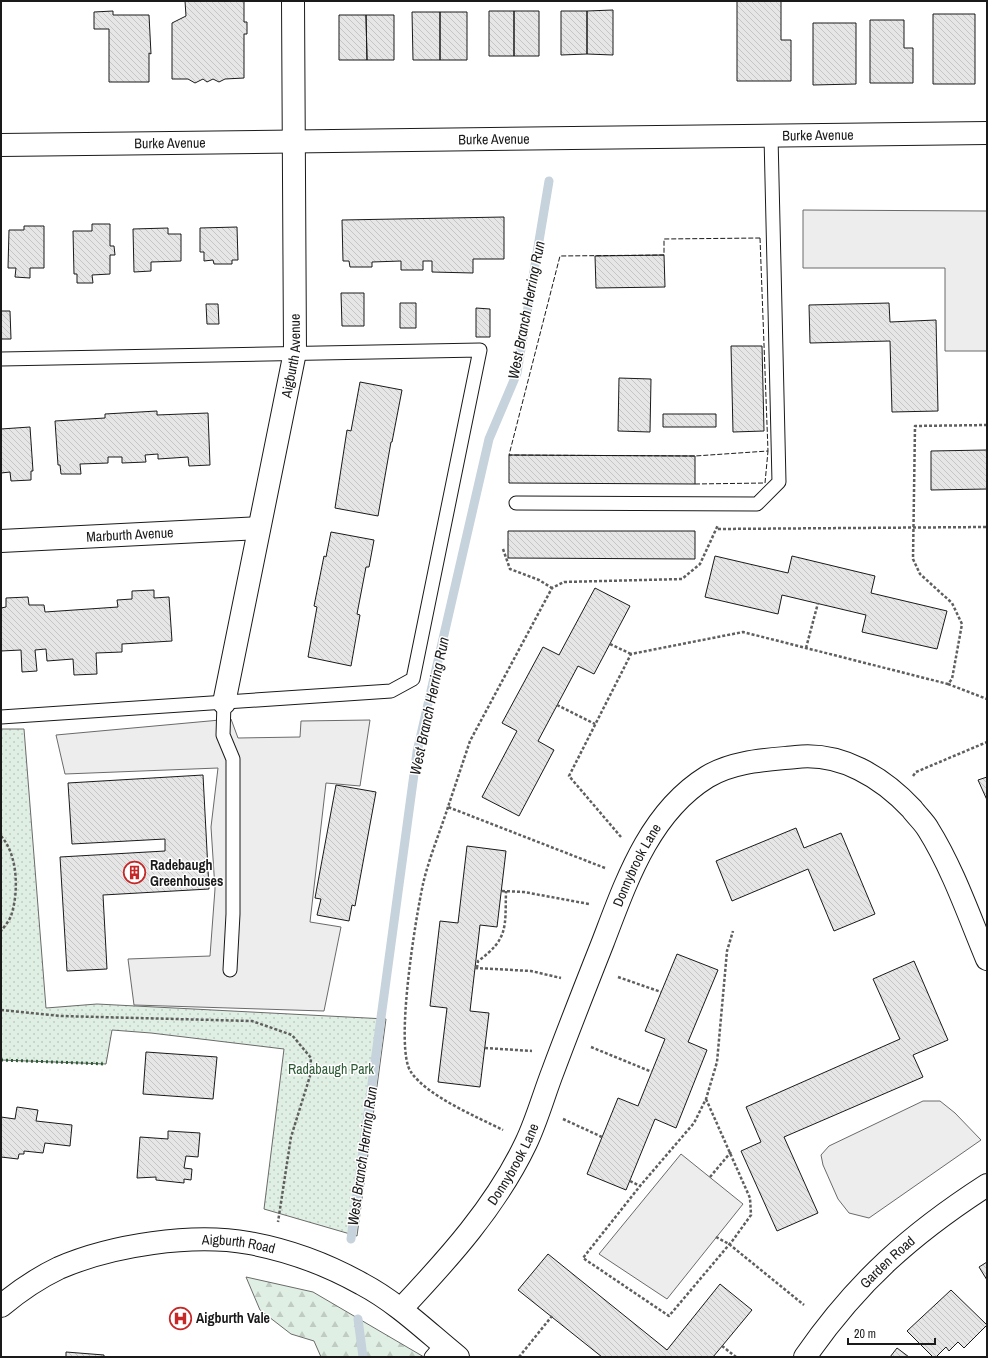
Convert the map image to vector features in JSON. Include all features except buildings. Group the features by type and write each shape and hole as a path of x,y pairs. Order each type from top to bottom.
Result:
{"street":[{"name":"Aigburth Avenue","path":"224,703 295,352 294,1"},
{"name":"Burke Avenue","path":"1,145 987,133"},
{"name":"Marburth Avenue","path":"1,541 259,528"},
{"name":"Donnybrook Lane","path":"401,1309 451,1256 475,1226 504,1182 527,1142 615,912 634,868 653,830 680,798 708,776 739,764 803,756 839,760 871,774 899,796 927,827 949,871 987,959"},
{"name":"Garden Road","path":"805,1357 840,1310 882,1264 936,1219 987,1185"},
{"name":"Aigburth Road","path":"1,1306 38,1280 81,1260 132,1247 160,1243 220,1240 248,1242 274,1248 304,1258 362,1284 401,1309 444,1353"}],"lane":[{"path":"516,504 757,504 779,482 771,136"},
{"path":"1,359 295,352 480,350 413,679 391,691 1,717"},
{"path":"224,703 223,735 233,759 233,914 230,970"}],"path":[{"path":"948,684 952,679 962,624 952,603 920,574 913,558 915,426 987,424"},
{"path":"527,1142 467,1112 419,1082 410,1071 404,1040 414,937 423,883 470,741 552,588 564,582 682,579 700,564 718,529 721,504"},
{"path":"718,529 987,528"},
{"path":"503,549 510,569 539,580 552,588"},
{"path":"806,648 818,604"},
{"path":"610,644 631,654 743,632 948,684 987,699"},
{"path":"631,654 569,776 634,868"},
{"path":"557,705 596,724"},
{"path":"899,796 916,772 987,742"},
{"path":"448,806 634,868"},
{"path":"1,836 8,844 17,879 11,917 1,931"},
{"path":"502,891 524,892 582,902 615,912"},
{"path":"506,891 503,936 494,948 478,961 476,968 531,971 590,977 661,992"},
{"path":"706,1099 731,1152 738,1173 750,1198 751,1215 669,1316 583,1258 640,1186 694,1123 706,1099 717,1062 727,951 733,931"},
{"path":"1,1010 62,1016 252,1022 292,1035 311,1058 310,1076 291,1137 281,1204"},
{"path":"566,1037 652,1072"},
{"path":"485,1048 530,1050 558,1058"},
{"path":"539,1108 602,1137"},
{"path":"710,1177 731,1152"},
{"path":"630,1181 640,1186"},
{"path":"716,1238 729,1244 804,1304"},
{"path":"519,1357 552,1316"},
{"path":"722,1346 736,1357"}],"green space":[{"name":"Radabaugh Park","path":"1,729 24,729 46,1008 97,1004 386,1019 357,1236 264,1209 284,1049 151,1033 112,1030 106,1064 1,1060"},
{"path":"246,1277 313,1292 424,1357 321,1357 314,1341 291,1334 260,1310"}],"shaded area":[{"path":"803,210 987,211 987,351 945,351 945,268 803,268"},
{"path":"231,719 238,738 300,737 301,721 370,720 360,786 326,783 310,922 341,927 324,1011 134,1005 128,959 210,956 215,889 211,827 218,768 65,774 56,735"},
{"path":"923,1101 940,1101 955,1113 981,1140 869,1218 849,1213 838,1199 823,1165 821,1155 829,1146"},
{"path":"681,1154 743,1204 667,1299 599,1254"}],"waterway":[{"name":"West Branch Herring Run","path":"351,1239 417,752 489,439 517,373 549,181"},
{"name":"West Branch Herring Run","path":"358,1319 363,1357"}],"hedge":[{"path":"1,1060 106,1064"}],"fence":[{"path":"760,238 768,451 695,456 509,455 560,256 664,255 664,239 760,238"},
{"path":"695,484 765,483 768,451"}],"place":[{"name":"Radebaugh Greenhouses","path":"135,873"},
{"name":"Aigburth Vale","path":"181,1318"}]}
